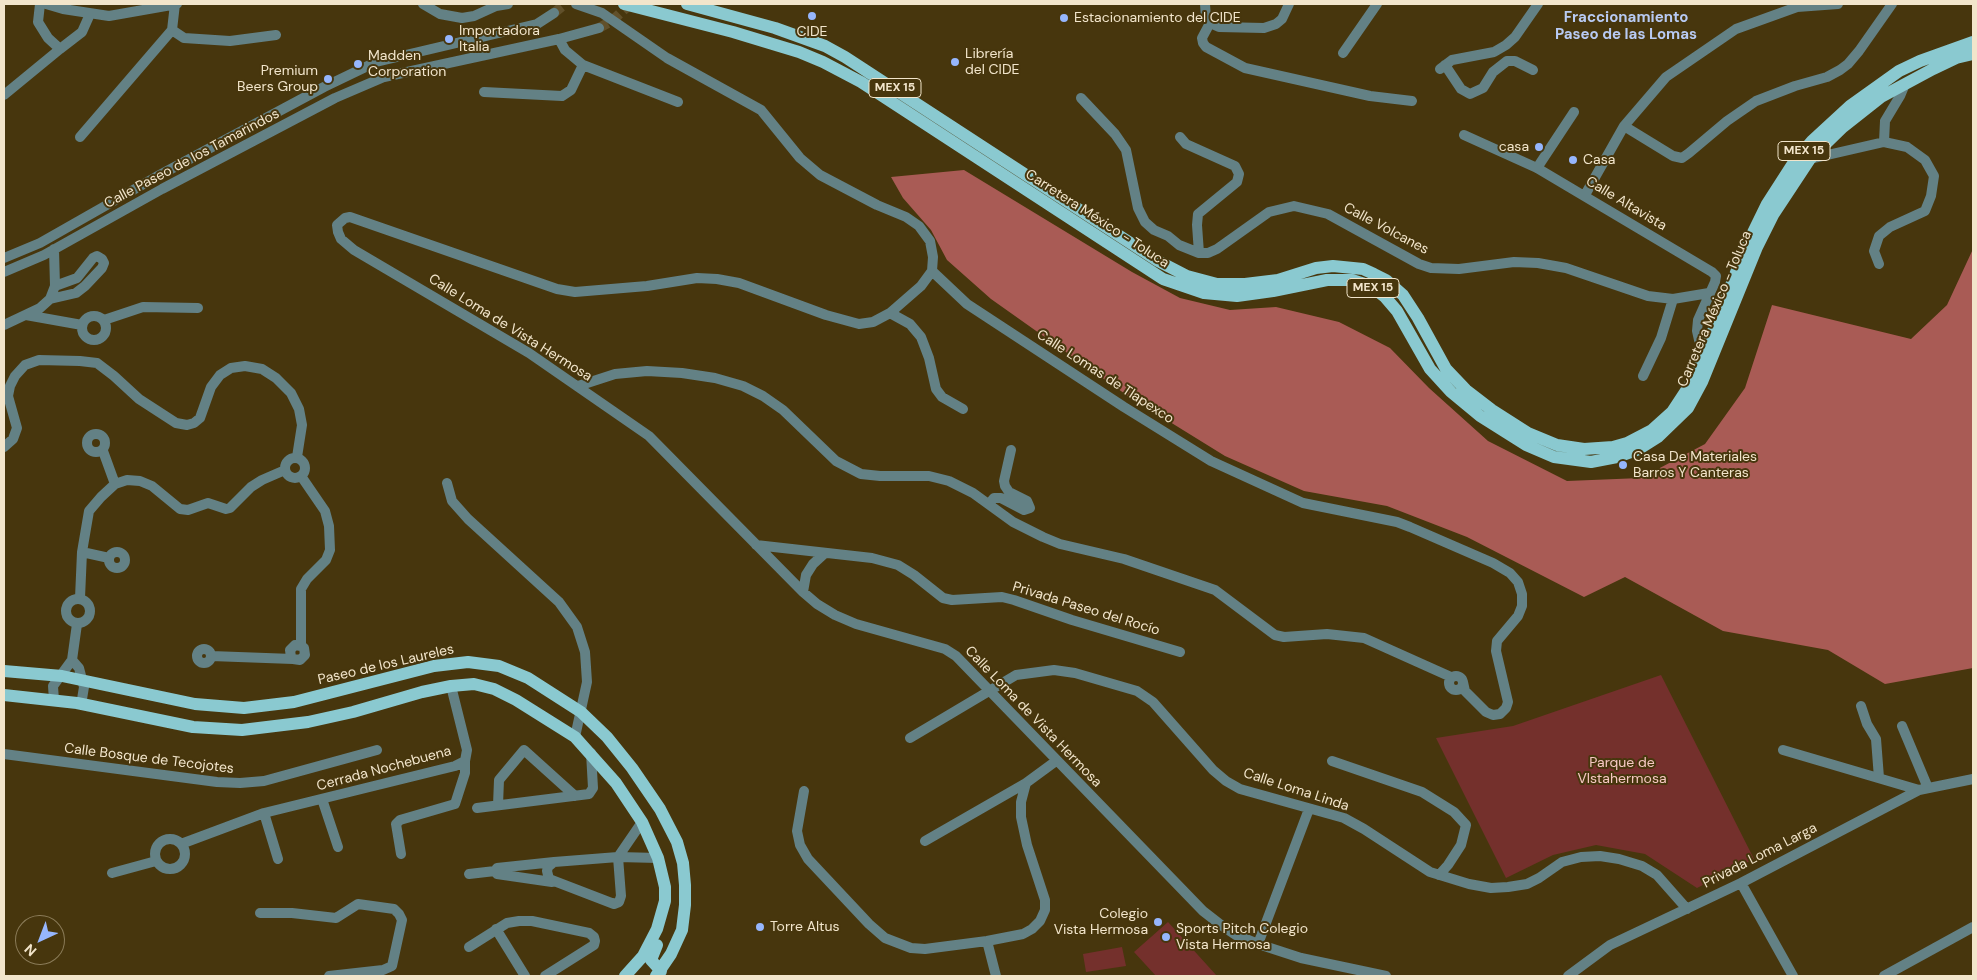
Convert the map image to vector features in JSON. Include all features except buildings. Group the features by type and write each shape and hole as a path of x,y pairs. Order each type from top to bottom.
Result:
{"main road":[{"name":"Carretera México - Toluca","path":"624,4 733,32 799,52 823,62 861,82 1163,279 1204,293 1237,296 1327,280 1352,280 1371,286 1385,297 1397,311 1430,368 1451,392 1480,416 1526,445 1554,457 1591,462 1617,457 1639,449 1658,437 1688,408 1702,382 1757,247 1773,214 1810,159 1843,127 1881,97 1956,58 1973,54"},
{"name":"Carretera México - Toluca","path":"687,4 791,33 845,56 1158,261 1186,276 1217,284 1245,284 1278,280 1316,268 1333,266 1363,269 1374,274 1386,280 1402,295 1418,318 1438,356 1455,380 1478,400 1528,433 1557,445 1584,449 1613,447 1633,440 1652,430 1672,412 1688,390 1698,371 1746,247 1763,211 1781,181 1812,141 1850,106 1899,71 1920,61 1973,42"},
{"name":"Paseo de los Laureles","path":"4,670 62,676 195,704 244,708 294,702 434,666 468,662 499,666 528,678 581,712 606,738 632,768 660,809 677,842 683,863 685,885 682,930 659,974"},
{"path":"4,695 77,703 193,727 242,730 308,722 451,686 474,684 494,689 516,700 575,737 616,783 642,822 658,858 665,887 665,901 657,929 643,956 625,976"},
{"path":"659,974 651,960 670,913 665,901"}],"street":[{"path":"40,4 38,22 48,38 60,49"},
{"path":"46,4 63,10 109,16 176,4 172,30 80,137"},
{"path":"427,5 446,16 462,18 474,16 496,5 508,4"},
{"path":"576,4 602,13 667,58 761,110 800,158 820,175 877,205 906,217 919,226 930,241 933,257 932,271"},
{"path":"1205,4 1206,18 1210,23 1218,26 1264,28 1276,24 1282,19 1289,4"},
{"path":"1343,53 1377,4"},
{"path":"1532,70 1515,61 1507,61 1493,72 1483,88 1470,94 1461,89 1442,67 1452,60 1494,52 1506,45 1515,37 1538,4"},
{"path":"1585,196 1624,126 1666,77 1736,29 1797,7 1838,4"},
{"path":"1624,126 1673,156 1682,158 1727,121 1756,101 1795,86 1826,77 1840,70 1859,51 1892,4"},
{"name":"Calle Paseo de los Tamarindos","path":"4,258 40,243 156,178 376,62 537,24 554,12"},
{"path":"4,95 82,32 90,14"},
{"path":"1210,23 1202,38 1202,43 1245,68 1361,94 1412,101"},
{"name":"Calle Paseo de los Tamarindos","path":"4,272 54,249 162,189 335,98 362,86 384,77 559,39 599,28"},
{"path":"172,30 184,38 230,41 276,35"},
{"path":"559,39 565,50 583,65 678,102"},
{"path":"484,92 562,96 571,90 583,65"},
{"path":"355,72 362,86"},
{"path":"1884,142 1885,121 1905,84"},
{"path":"1081,98 1115,134 1126,150 1138,208 1145,222 1154,230 1199,253 1198,214 1237,182 1239,174 1235,166 1186,144 1180,137"},
{"path":"1537,168 1574,112"},
{"name":"Calle Altavista","path":"1464,136 1537,168 1712,272 1716,276 1709,292"},
{"path":"1810,159 1884,142 1907,147 1925,160 1934,176 1931,196 1925,211 1890,227 1879,236 1874,251 1879,264"},
{"path":"156,178 162,189"},
{"name":"Calle Volcanes","path":"1199,253 1217,248 1268,212 1294,206 1328,214 1420,264 1431,268 1459,269 1514,262 1538,263 1566,268 1648,296 1673,299 1709,292"},
{"name":"Calle Loma de Vista Hermosa","path":"932,271 921,286 890,313 874,322 859,324 843,321 739,283 717,279 697,278 647,286 575,292 557,289 355,218 345,218 337,225 341,239 354,250 521,348 649,436 802,592 835,615 856,624 945,649 956,656 1203,911 1236,935 1301,958 1386,976"},
{"path":"4,325 40,308 50,299 55,286 54,249"},
{"path":"50,299 76,293 102,268 104,263 102,259 97,256 93,258 77,278 55,286"},
{"name":"Calle Lomas de Tlapexco","path":"578,386 615,374 647,371 682,373 724,380 743,386 776,405 836,461 861,474 929,476 949,481 973,493 1013,522 1060,544 1124,559 1215,590 1275,636 1327,634 1364,638 1451,677 1460,677 1465,691 1486,712 1493,715 1500,714 1506,708 1508,702 1496,651 1497,642 1518,616 1522,606 1522,594 1518,582 1510,573 1493,563 1397,522 1303,503 1211,461 1124,407 967,304 932,271"},
{"path":"1706,349 1699,340 1697,331 1698,320 1709,292"},
{"path":"1643,376 1661,338 1673,299"},
{"path":"104,320 106,332 98,340 87,338 83,332 82,324 87,318 94,316 104,320 143,307 198,308"},
{"path":"890,313 910,324 921,337 929,358 936,389 942,397 963,409"},
{"path":"26,315 82,324"},
{"path":"4,447 13,439 17,428 8,396 10,386 15,376 25,365 40,360 97,363 139,399 176,422 187,425 194,424 200,418 211,387 220,375 231,368 245,366 262,369 276,378 291,393 299,409 302,425 297,457"},
{"path":"989,504 994,498 1001,498 1024,510 1030,508 1027,502 1009,492 1004,481 1011,450"},
{"path":"103,451 114,484"},
{"path":"297,457 306,465 305,472 295,478 289,476 285,470 285,463 290,458 297,457"},
{"path":"80,598 82,552 89,511 114,484 127,480 140,481 152,486 180,509 188,510 208,503 226,509 230,508 251,487 285,470"},
{"path":"211,656 293,659 290,650 295,645 301,646 301,589 303,584 326,560 330,550 329,526 324,511 301,476"},
{"path":"447,483 452,501 468,519 559,602 577,627 585,652 587,682 575,737"},
{"name":"Privada Paseo del Rocío","path":"756,545 872,558 898,566 914,575 943,598 952,600 1002,597 1180,652"},
{"path":"82,552 109,558"},
{"path":"802,592 806,574 813,564 825,554"},
{"path":"80,598 88,603 91,612 86,621 77,624 68,619 65,610 70,601 80,598"},
{"path":"54,700 53,686 72,660 77,624"},
{"path":"72,660 79,668 84,692 82,699 77,703"},
{"name":"Calle Loma Linda","path":"910,738 1016,675 1054,670 1075,673 1137,691 1152,702 1213,770 1226,781 1240,789 1344,818 1430,872 1469,884 1490,888 1508,887 1527,884 1562,862 1580,857 1600,856 1642,866 1657,875 1687,908"},
{"name":"Cerrada Nochebuena","path":"181,844 264,813 455,766 465,760 467,750 451,686"},
{"path":"1861,706 1867,724 1876,739 1879,778"},
{"path":"1902,726 1924,789"},
{"name":"Calle Bosque de Tecojotes","path":"4,754 217,782 240,783 264,781 377,750"},
{"path":"498,805 499,780 524,750 575,796"},
{"path":"1783,750 1924,789"},
{"path":"477,808 589,794 593,788 591,753"},
{"path":"401,854 396,824 400,820 456,804 465,773 465,760"},
{"path":"925,841 1026,783 1056,761"},
{"path":"1332,761 1422,792 1454,812 1466,825 1461,845 1448,866 1439,875"},
{"name":"Privada Loma Larga","path":"1568,976 1610,945 1741,883 1924,789 1973,779"},
{"path":"804,791 797,831 800,846 808,859 818,872 885,938 911,948 925,949 1023,934 1032,930 1040,920 1045,910 1045,900 1021,817 1021,802 1026,783"},
{"path":"322,799 338,847"},
{"path":"1258,944 1309,809"},
{"path":"264,813 278,859"},
{"path":"495,871 497,874 552,882 616,904 621,900 622,896 618,857 642,822"},
{"path":"172,840 181,844 184,853 183,862 180,866 166,869 158,864 156,860 156,847 163,841 172,840"},
{"path":"469,874 495,871 497,868 554,862 618,857 658,858"},
{"path":"112,873 156,860"},
{"path":"552,882 547,871 548,867 554,862"},
{"path":"1741,883 1793,976"},
{"path":"260,913 292,913 336,918 358,904 394,909 399,914 402,920 392,966 383,970 329,976"},
{"path":"469,947 506,923 532,921 589,933 594,937 594,945 545,976"},
{"path":"1884,976 1973,927"},
{"path":"496,929 525,976"},
{"path":"987,941 996,976"}],"green space":[{"name":"Parque de VIstahermosa","path":"1661,675 1754,859 1697,888 1645,854 1596,845 1553,855 1506,878 1436,738 1513,726"},
{"name":"Sports Pitch Colegio Vista Hermosa","path":"1168,922 1217,976 1156,976 1134,952"},
{"path":"1122,947 1126,966 1086,972 1083,954"}],"shaded area":[{"path":"964,170 1132,272 1180,298 1230,310 1276,307 1339,322 1390,348 1429,388 1488,441 1567,481 1641,478 1705,444 1745,388 1772,305 1911,339 1947,305 1973,249 1973,668 1885,684 1828,650 1723,631 1625,577 1584,597 1467,537 1387,506 1304,491 1225,456 1128,396 991,299 947,260 931,230 903,198 891,177"}],"tunnel":[{"path":"554,13 565,4"},
{"path":"599,28 613,20 630,4"}],"place":[{"name":"CIDE","path":"812,16"},
{"name":"Estacionamiento del CIDE","path":"1064,18"},
{"name":"Importadora Italia","path":"449,39"},
{"name":"Librería del CIDE","path":"955,62"},
{"name":"Madden Corporation","path":"358,64"},
{"name":"Premium Beers Group","path":"328,79"},
{"name":"casa","path":"1539,147"},
{"name":"Casa","path":"1573,160"},
{"name":"Casa De Materiales Barros Y Canteras","path":"1623,465"},
{"name":"Colegio Vista Hermosa","path":"1158,922"},
{"name":"Torre Altus","path":"760,927"},
{"name":"Sports Pitch Colegio Vista Hermosa","path":"1166,937"}],"district":[{"name":"Fraccionamiento Paseo de las Lomas","path":"1626,26"}]}
